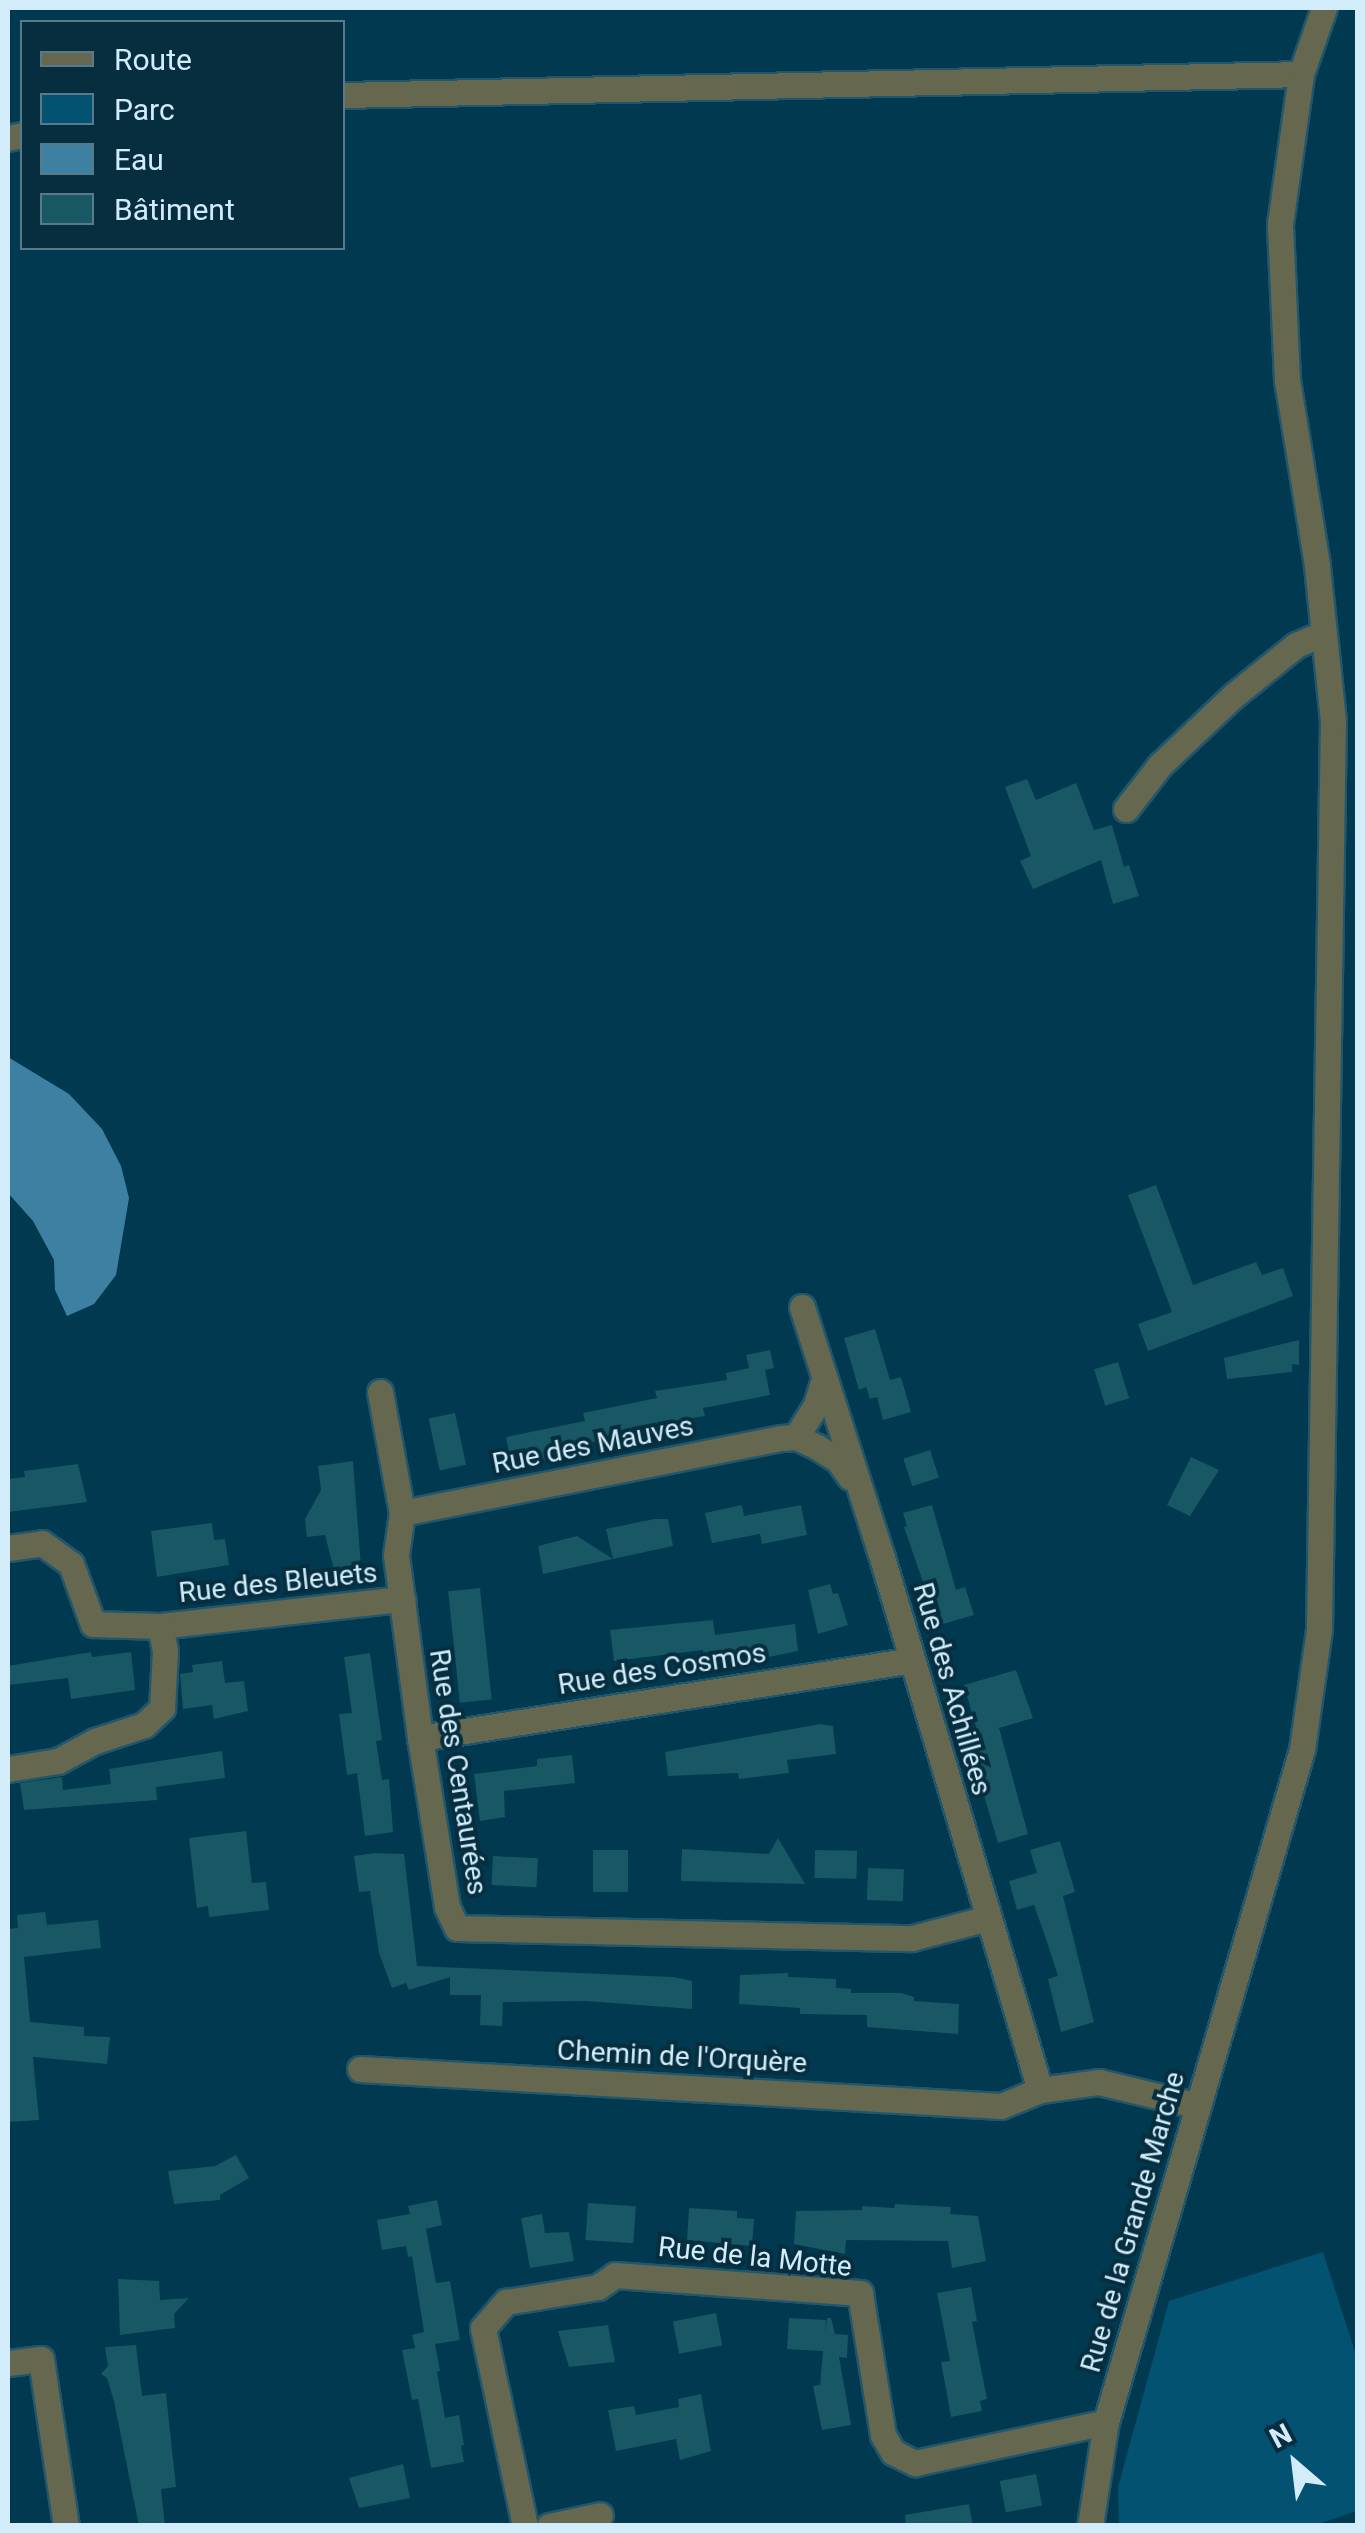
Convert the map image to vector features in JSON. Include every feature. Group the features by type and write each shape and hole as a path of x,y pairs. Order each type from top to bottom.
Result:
{"street":[{"name":"Rue de la Grande Marche","path":"1090,2526 1106,2422 1195,2105 1302,1748 1319,1630 1334,872 1333,721 1317,565 1287,380 1280,224 1302,74 1324,8"},
{"path":"345,96 1302,74"},
{"path":"1126,809 1160,764 1232,696 1296,645 1322,634"},
{"name":"Rue des Achillées","path":"802,1307 1040,2090"},
{"path":"824,1379 816,1405 796,1437 838,1460 856,1485"},
{"name":"Rue des Centaurées","path":"380,1392 402,1513 396,1555 420,1738 446,1908 457,1928 912,1938 988,1918"},
{"name":"Rue des Mauves","path":"402,1513 796,1437"},
{"name":"Rue des Bleuets","path":"8,1548 42,1543 71,1564 93,1624 160,1626 402,1600"},
{"name":"Rue des Bleuets","path":"8,1769 58,1761 94,1741 144,1725 162,1708 165,1651 160,1626"},
{"name":"Rue des Cosmos","path":"420,1738 912,1660"},
{"name":"Chemin de l'Orquère","path":"360,2069 1001,2106 1040,2090"},
{"path":"1040,2090 1099,2082 1195,2105"},
{"name":"Rue de la Motte","path":"526,2526 483,2328 506,2302 598,2287 615,2274 860,2293 883,2435 893,2452 915,2463 1106,2422"},
{"path":"8,2363 41,2359 66,2526"},
{"path":"549,2526 600,2515"}],"green space":[{"path":"1323,2252 1357,2358 1357,2511 1315,2525 1119,2525 1118,2487 1169,2301"}],"water":[{"path":"8,1057 69,1094 102,1129 121,1166 129,1198 116,1275 94,1304 67,1316 55,1290 54,1260 33,1221 8,1193"}],"building":[{"path":"1027,779 1036,800 1076,783 1094,830 1112,825 1124,867 1129,865 1139,896 1113,904 1101,860 1033,889 1020,861 1031,856 1005,787"},
{"path":"1156,1185 1193,1285 1256,1262 1262,1275 1283,1268 1293,1296 1148,1351 1138,1324 1172,1312 1128,1195"},
{"path":"875,1329 890,1380 901,1377 911,1412 883,1420 877,1397 870,1399 866,1387 859,1390 844,1338"},
{"path":"1299,1340 1299,1365 1292,1364 1292,1372 1227,1379 1224,1358"},
{"path":"770,1350 774,1368 765,1370 770,1395 703,1408 705,1416 631,1428 633,1436 557,1447 559,1453 547,1456 547,1460 512,1467 506,1437 585,1421 583,1413 657,1398 655,1391 727,1380 726,1373 749,1368 746,1355"},
{"path":"1118,1362 1129,1398 1105,1406 1094,1369"},
{"path":"455,1413 466,1465 440,1470 429,1419"},
{"path":"930,1450 939,1478 912,1486 903,1459"},
{"path":"1191,1457 1219,1470 1190,1516 1167,1505"},
{"path":"353,1461 361,1567 334,1570 325,1535 307,1537 305,1519 321,1490 318,1466"},
{"path":"78,1464 87,1502 8,1512 8,1479 25,1477 24,1471"},
{"path":"742,1505 744,1516 801,1505 807,1535 762,1544 760,1534 712,1543 705,1513"},
{"path":"932,1505 956,1590 965,1587 974,1615 943,1624 938,1609 933,1611 904,1527 907,1526 903,1513"},
{"path":"668,1519 673,1546 613,1559 606,1529"},
{"path":"212,1523 214,1540 225,1539 229,1565 157,1577 151,1531"},
{"path":"577,1536 613,1559 543,1574 538,1546"},
{"path":"830,1584 833,1594 838,1593 848,1625 818,1634 808,1590"},
{"path":"480,1588 492,1699 460,1703 448,1591"},
{"path":"713,1620 715,1635 795,1624 798,1651 750,1661 749,1654 704,1660 703,1650 614,1661 610,1630"},
{"path":"91,1652 92,1657 131,1652 135,1690 71,1699 68,1678 8,1685 8,1666"},
{"path":"370,1653 382,1740 376,1741 382,1780 389,1779 393,1832 365,1836 357,1773 347,1775 339,1714 352,1713 344,1657"},
{"path":"222,1661 225,1683 244,1681 248,1711 214,1719 212,1705 183,1709 180,1674 193,1672 192,1665"},
{"path":"1016,1670 1033,1718 999,1728 1028,1834 998,1843 974,1762 978,1761 971,1737 978,1734 964,1685"},
{"path":"820,1724 833,1726 836,1754 787,1760 789,1773 739,1779 738,1773 668,1776 665,1752"},
{"path":"222,1751 225,1778 156,1787 157,1800 24,1810 20,1783 62,1777 63,1790 111,1784 109,1769"},
{"path":"572,1755 575,1783 504,1791 505,1817 480,1821 474,1774 537,1766 537,1759"},
{"path":"246,1831 252,1883 266,1882 269,1910 209,1917 208,1906 197,1908 189,1838"},
{"path":"778,1838 805,1884 681,1881 682,1849 769,1854"},
{"path":"1060,1841 1075,1892 1063,1896 1094,2022 1061,2032 1048,1979 1058,1976 1046,1939 1034,1905 1017,1910 1009,1881 1037,1873 1030,1850"},
{"path":"593,1850 628,1850 628,1892 593,1892"},
{"path":"815,1850 857,1851 857,1879 815,1878"},
{"path":"404,1854 417,1966 673,1977 692,1981 692,2009 586,2001 503,2002 502,2026 480,2025 481,1995 450,1995 450,1977 409,1990 406,1983 392,1988 379,1953 370,1891 359,1892 354,1856"},
{"path":"493,1856 538,1858 536,1887 491,1885"},
{"path":"868,1868 904,1869 903,1901 867,1900"},
{"path":"45,1912 47,1925 98,1920 101,1948 24,1957 30,2022 84,2027 84,2036 110,2037 107,2064 33,2057 39,2120 8,2122 8,1929 18,1928 17,1915"},
{"path":"788,1973 788,1977 836,1979 836,1988 851,1989 851,1993 901,1993 914,1997 914,2001 959,2004 958,2034 867,2027 867,2015 800,2014 800,2008 739,2004 740,1975"},
{"path":"236,2155 249,2178 220,2195 220,2200 174,2204 168,2171 215,2166"},
{"path":"437,2200 442,2225 426,2229 436,2283 450,2281 460,2340 435,2344 440,2371 437,2372 445,2418 459,2415 464,2462 431,2468 418,2399 412,2400 402,2350 415,2348 412,2335 424,2332 412,2256 408,2257 406,2246 382,2250 377,2220 410,2214 408,2206"},
{"path":"588,2203 636,2206 633,2243 585,2240"},
{"path":"895,2204 951,2207 950,2214 978,2216 986,2261 952,2268 948,2241 846,2240 845,2254 794,2244 796,2211 894,2208"},
{"path":"689,2208 737,2211 737,2218 754,2219 752,2246 687,2240"},
{"path":"542,2214 545,2233 569,2232 574,2261 530,2268 521,2218"},
{"path":"118,2279 159,2281 160,2300 189,2298 174,2314 175,2328 120,2335"},
{"path":"971,2287 977,2321 972,2322 987,2399 980,2401 982,2411 951,2417 941,2362 950,2361 937,2293"},
{"path":"716,2313 722,2345 679,2354 673,2321"},
{"path":"789,2318 826,2320 825,2334 827,2318 831,2318 835,2334 848,2335 847,2358 839,2357 851,2425 822,2430 813,2386 820,2385 823,2351 787,2349"},
{"path":"608,2325 615,2362 569,2367 558,2331"},
{"path":"136,2345 142,2396 166,2393 176,2487 161,2489 165,2526 139,2526 114,2401 107,2378 101,2374 108,2366 105,2347"},
{"path":"701,2394 711,2451 680,2460 676,2439 616,2451 608,2410 634,2406 636,2415 679,2407 678,2399"},
{"path":"403,2464 410,2498 359,2508 349,2478"},
{"path":"1036,2474 1042,2505 1006,2512 1000,2481"},
{"path":"969,2504 973,2526 906,2526 905,2515"}]}
